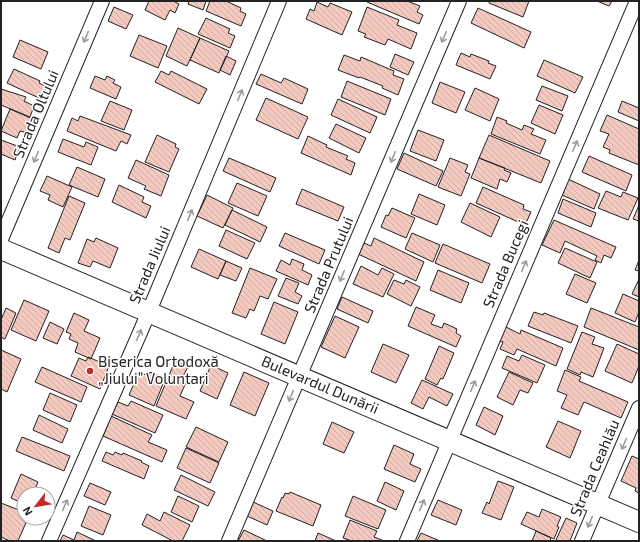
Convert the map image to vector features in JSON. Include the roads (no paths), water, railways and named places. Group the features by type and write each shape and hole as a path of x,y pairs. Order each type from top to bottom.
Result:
{"street":[{"name":"Strada Oltului","path":"1,239 102,1"},
{"name":"Strada Jiului","path":"49,541 149,312 279,1"},
{"name":"Strada Prutului","path":"229,541 459,1"},
{"name":"Strada Bucegi","path":"407,541 637,1"},
{"name":"Bulevardul Dunării","path":"1,248 639,522"},
{"name":"Strada Ceahlău","path":"582,541 639,408"}],"place":[{"name":"Biserica Ortodoxă „Jiului” Voluntari","path":"90,371"}]}
